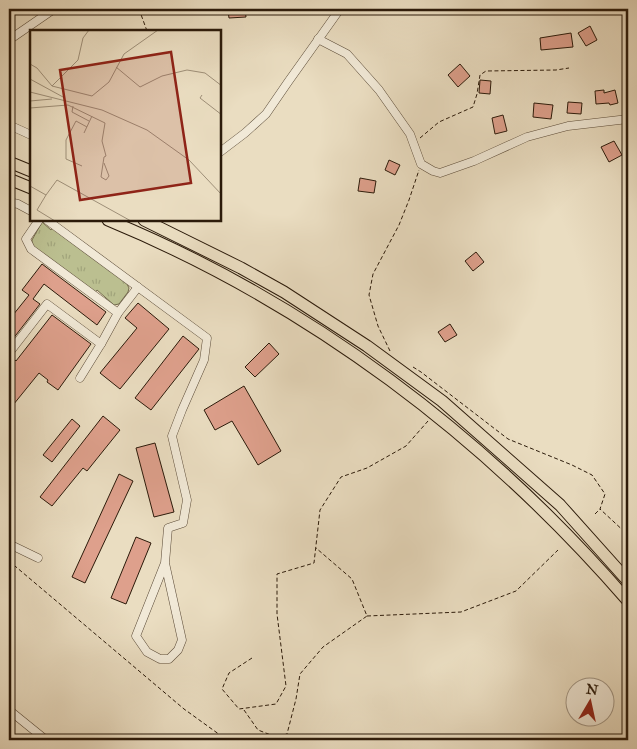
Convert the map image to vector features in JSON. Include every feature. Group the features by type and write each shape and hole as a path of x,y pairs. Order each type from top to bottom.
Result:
{"highway":[{"path":"9,162 30,171"},
{"path":"9,179 30,188"},
{"path":"110,221 199,261 275,303 364,360 434,413 483,454 550,517 628,601"},
{"path":"146,221 241,268 284,292 367,346 442,401 560,504 628,581"}],"street":[{"path":"9,40 54,9"},
{"path":"221,151 246,133 266,114 340,9"},
{"path":"318,39 348,54 379,90 410,134 421,164 440,173 474,161 527,137 568,126 628,120"},
{"path":"9,125 30,134"},
{"path":"9,202 18,204 30,210"},
{"path":"38,221 26,239 31,249 118,313"},
{"path":"48,221 207,338 204,360 172,436 187,500 183,523 168,528 165,562 136,636 147,652 160,659 169,659 178,650 182,640 165,562"},
{"path":"80,378 118,313 138,287"},
{"path":"9,353 47,304 101,344"},
{"path":"9,544 38,558"},
{"path":"9,710 46,740"}],"path":[{"path":"139,9 147,30"},
{"path":"414,144 439,122 473,107 480,75 486,71 556,70 569,68"},
{"path":"393,357 378,326 368,295 373,274 399,225 421,164"},
{"path":"407,364 421,372 508,439 572,465 592,476 605,494 600,509 595,514"},
{"path":"252,658 229,672 222,689 239,710 276,704 286,686 277,614 277,574 314,563 320,510 341,477 367,468 406,446 434,413"},
{"path":"600,509 628,535"},
{"path":"316,547 352,579 368,616"},
{"path":"244,709 258,730 276,737 287,734 300,674 323,647 368,616 461,612 516,591 558,550"},
{"path":"9,561 184,709 227,740"}],"green space":[{"path":"42,222 51,230 53,227 126,282 129,288 128,292 119,304 114,305 97,290 94,294 32,245 32,240"}],"building":[{"path":"245,9 246,17 229,18 228,11"},
{"path":"590,26 597,40 586,46 578,33"},
{"path":"571,33 573,47 541,50 540,38"},
{"path":"460,64 470,76 458,87 448,75"},
{"path":"480,80 491,81 490,94 479,93"},
{"path":"604,90 604,93 615,90 618,103 610,105 609,103 596,104 595,91"},
{"path":"568,102 582,103 581,114 567,113"},
{"path":"534,103 553,105 551,119 533,117"},
{"path":"503,115 507,131 495,134 492,118"},
{"path":"614,141 622,155 609,162 601,147"},
{"path":"389,160 400,165 395,175 385,170"},
{"path":"360,178 376,181 374,193 358,191"},
{"path":"476,252 484,262 473,271 465,261"},
{"path":"42,264 106,312 97,325 44,284 33,299 40,304 9,344 9,320 29,295 22,290"},
{"path":"138,303 169,329 120,389 100,373 137,328 125,318"},
{"path":"52,315 91,344 58,390 39,373 9,410 9,365 14,359 16,361"},
{"path":"450,324 457,335 445,342 438,332"},
{"path":"183,336 199,349 151,410 135,398"},
{"path":"269,343 279,354 255,377 245,367"},
{"path":"244,386 281,451 258,465 232,421 215,430 204,410"},
{"path":"103,416 120,430 87,471 83,468 52,506 40,497"},
{"path":"72,419 80,426 52,462 43,455"},
{"path":"155,443 174,512 154,517 136,448"},
{"path":"119,474 133,481 85,583 72,577"},
{"path":"136,537 151,543 126,604 111,598"}]}
